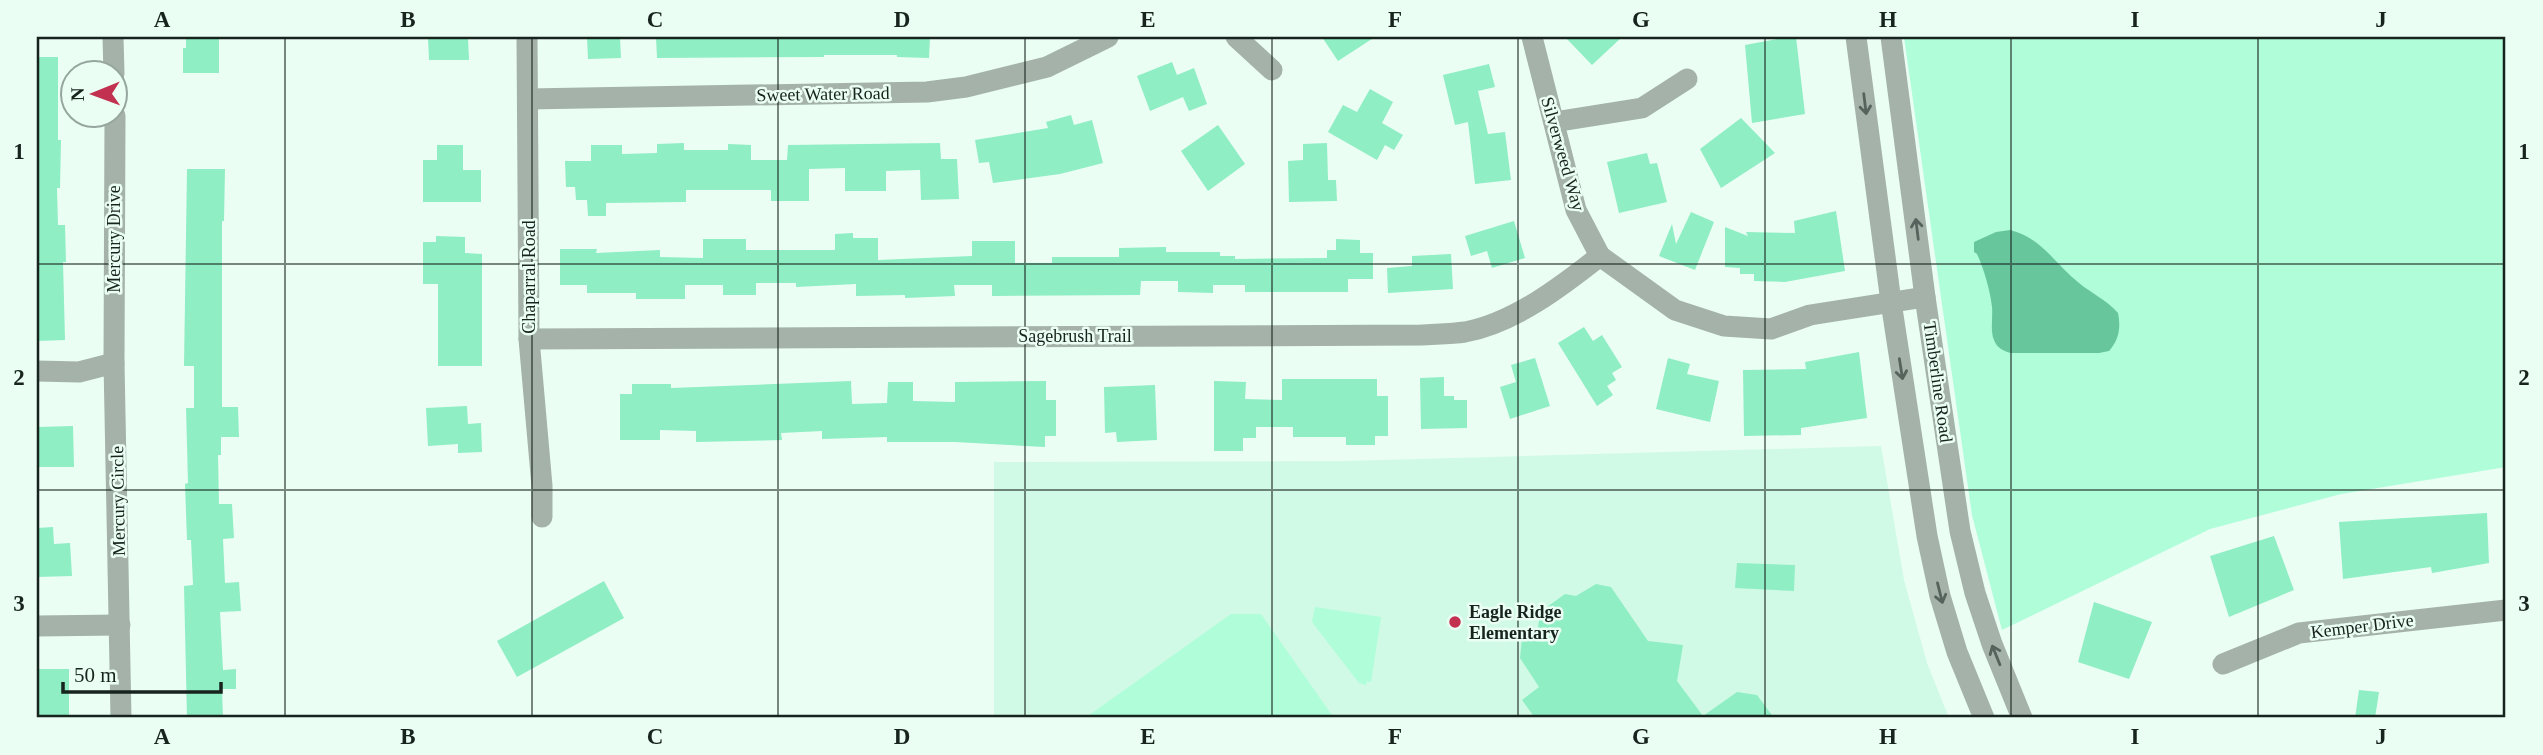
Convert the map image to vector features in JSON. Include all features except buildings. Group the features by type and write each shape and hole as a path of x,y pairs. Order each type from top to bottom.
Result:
{"street":[{"path":"113,37 114,60"},
{"name":"Chaparral Road","path":"527,37 529,339 542,486 542,517"},
{"name":"Sweet Water Road","path":"528,99 927,92 966,87 1047,67 1108,37"},
{"path":"1236,37 1272,70"},
{"name":"Silverweed Way","path":"1532,37 1576,209 1600,256 1675,310 1724,326 1771,329 1810,315 1925,297"},
{"name":"Timberline Road","path":"1856,37 1891,302 1927,536 1940,596 1957,652 1984,718"},
{"name":"Timberline Road","path":"1891,37 1925,297 1960,531 1983,619 2022,718"},
{"path":"1554,122 1642,108 1688,79"},
{"name":"Mercury Drive","path":"114,363 115,130"},
{"name":"Sagebrush Trail","path":"529,339 1421,335 1465,332 1507,317 1553,293 1600,256"},
{"path":"37,371 79,372 114,363"},
{"name":"Mercury Circle","path":"114,363 121,718"},
{"name":"Kemper Drive","path":"2223,664 2299,633 2506,610"},
{"path":"37,625 121,625"}],"shaded area":[{"path":"1904,37 2506,37 2506,467 2341,494 2210,529 2002,630 1972,515"},
{"path":"2010,230 2039,245 2071,276 2118,313 2118,334 2109,351 2011,353 1997,345 1992,332 1990,294 1982,265 1974,252 1974,242 1996,232"},
{"name":"Eagle Ridge Elementary","path":"1881,446 1904,580 1927,663 1949,718 994,718 994,462 1346,461"},
{"path":"1315,607 1381,617 1371,682 1367,681 1366,685 1359,683 1312,622"},
{"path":"1231,614 1261,614 1334,718 1085,718"}],"place":[{"name":"Eagle Ridge Elementary","path":"1455,622"}]}
